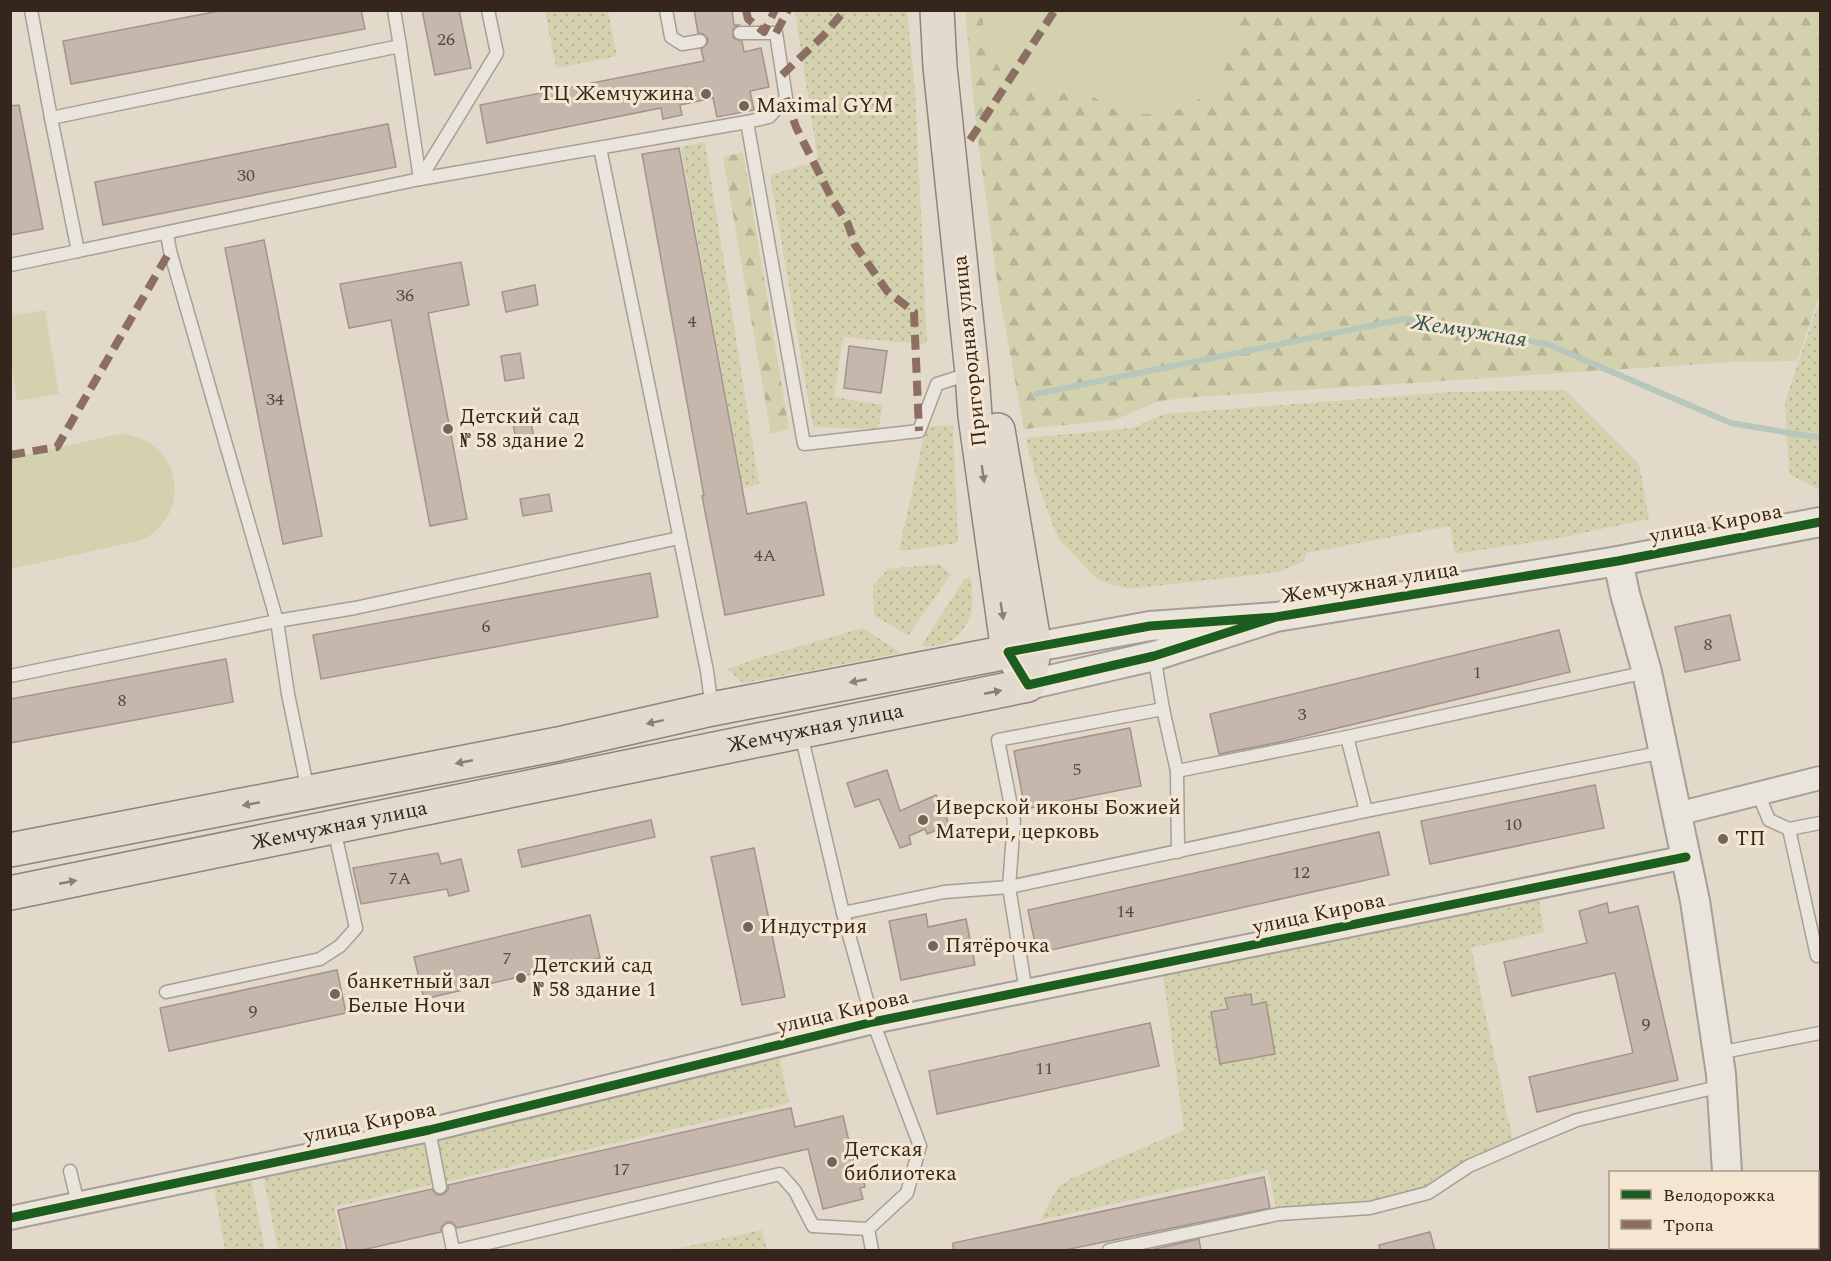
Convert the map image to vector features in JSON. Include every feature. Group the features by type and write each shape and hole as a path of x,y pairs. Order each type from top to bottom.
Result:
{"main road":[{"name":"Пригородная улица","path":"937,10 940,67 977,428 1022,650"},
{"path":"959,243 1002,450 1022,650 1028,685"},
{"name":"Жемчужная улица","path":"10,850 558,744 712,710 1022,650"},
{"path":"937,665 950,671 954,680 953,687 942,703"},
{"name":"Жемчужная улица","path":"10,893 1028,685"}],"street":[{"name":"улица Кирова","path":"1618,561 1821,522"},
{"path":"1618,561 1624,594 1647,672 1695,901 1722,1086 1727,1171"},
{"name":"Жемчужная улица","path":"1028,685 1154,656 1276,617 1618,561"},
{"path":"1022,650 1150,626 1276,617"},
{"path":"1677,814 1821,778"},
{"name":"улица Кирова","path":"10,1218 429,1130 873,1022 1686,857"}],"lane":[{"path":"31,10 78,251"},
{"path":"394,10 420,179"},
{"path":"420,179 498,53 488,10"},
{"path":"666,10 671,37 682,44 700,41"},
{"path":"10,265 167,234 420,179 770,117 786,98 776,33 740,33"},
{"path":"51,118 400,46"},
{"path":"747,122 804,444 919,430 937,384 972,373"},
{"path":"600,148 707,671 712,710"},
{"path":"167,234 277,621 288,694 309,792"},
{"path":"10,676 277,621 355,608 679,538"},
{"path":"1154,656 1177,771 1178,852"},
{"path":"1177,771 1647,672"},
{"path":"1026,992 1009,887 1014,821 998,740 1163,709"},
{"path":"459,1251 780,1174 795,1191 813,1226 868,1229 907,1193 920,1146 873,1022 843,913 800,732"},
{"path":"1347,737 1366,812"},
{"path":"843,913 944,892 1009,887 1664,752"},
{"path":"1758,793 1769,820 1789,829 1821,823"},
{"path":"166,992 320,959 340,946 356,928 334,828"},
{"path":"1789,829 1817,956"},
{"path":"1718,1053 1821,1033"},
{"path":"1109,1251 1280,1214 1370,1208 1428,1193 1469,1166 1577,1120 1722,1086"},
{"path":"429,1130 440,1187"},
{"path":"70,1171 78,1203"},
{"path":"868,1229 872,1251"},
{"path":"449,1230 453,1251"}],"green space":[{"path":"983,10 1245,11 1221,79 1210,93 1172,113 1124,115 1089,94 1011,89 983,39"},
{"path":"545,11 608,11 617,56 556,68"},
{"path":"795,11 907,11 915,91 927,343 843,337 834,397 883,405 878,429 813,427 770,175 818,161"},
{"path":"965,11 983,11 983,39 1012,89 1089,94 1124,115 1240,23 1245,11 1820,11 1820,294 1797,361 1732,362 1181,398 1156,402 1115,420 1024,429 998,288 976,124"},
{"path":"705,142 759,484 743,488 681,147"},
{"path":"743,152 789,429 771,434 723,157"},
{"path":"1820,299 1820,490 1789,474 1785,402"},
{"path":"45,310 59,394 17,401 11,360 11,316"},
{"path":"1565,390 1639,464 1649,519 1554,539 1455,554 1450,526 1306,553 1304,561 1278,572 1128,589 1098,580 1058,538 1042,496 1025,438 1133,428 1164,414 1453,392"},
{"path":"953,425 958,543 899,551 926,427"},
{"path":"119,434 140,438 156,448 167,461 174,478 175,495 170,512 159,528 142,540 11,569 11,458"},
{"path":"939,564 951,574 908,636 874,615 873,586 888,569"},
{"path":"965,578 971,578 972,588 971,614 968,622 949,642 925,647 922,645"},
{"path":"863,628 901,653 743,683 728,669 755,659"},
{"path":"1538,893 1544,932 1471,948 1513,1141 1425,1189 1369,1202 1276,1208 1268,1170 1040,1220 1058,1187 1072,1178 1184,1130 1163,974"},
{"path":"778,1052 789,1103 444,1182 434,1134"},
{"path":"426,1136 434,1184 334,1207 343,1250 278,1250 262,1171"},
{"path":"250,1174 265,1250 225,1250 213,1181"},
{"path":"762,1230 767,1250 670,1250"}],"building":[{"path":"224,10 361,10 365,29 71,84 63,41"},
{"path":"422,10 459,10 471,68 435,75"},
{"path":"694,10 732,10 734,25 739,25 733,29 733,38 742,41 744,52 761,48 769,87 750,91 754,110 717,117 713,98 680,105 682,115 663,119 661,108 487,143 480,105 704,61 701,49 707,44 708,39 698,33"},
{"path":"19,105 43,229 10,235 10,106"},
{"path":"388,124 396,167 103,225 95,182"},
{"path":"679,148 747,514 806,502 824,595 725,615 642,154"},
{"path":"264,240 322,536 283,544 225,248"},
{"path":"461,262 469,305 428,313 467,519 430,526 391,320 349,328 340,284"},
{"path":"535,285 538,305 506,312 502,292"},
{"path":"849,346 887,351 881,393 844,388"},
{"path":"520,353 524,378 505,381 501,356"},
{"path":"529,414 534,437 516,441 512,417"},
{"path":"549,494 552,511 523,516 520,499"},
{"path":"650,573 658,617 321,679 313,635"},
{"path":"1730,615 1740,660 1685,672 1675,627"},
{"path":"1559,630 1570,672 1280,742 1219,754 1210,714"},
{"path":"226,659 233,702 10,743 10,699"},
{"path":"1130,728 1141,786 1025,809 1014,751"},
{"path":"887,770 900,811 936,795 939,801 948,797 955,812 946,816 949,825 927,834 925,829 909,836 911,844 900,848 879,799 855,807 847,783"},
{"path":"1595,785 1604,828 1430,864 1421,821"},
{"path":"651,820 655,837 522,867 518,850"},
{"path":"1379,832 1389,875 1037,953 1028,910"},
{"name":"Индустрия","path":"754,848 785,997 742,1005 711,857"},
{"path":"438,853 441,864 461,859 469,891 449,896 447,889 361,904 353,868"},
{"path":"1607,903 1609,913 1638,906 1678,1080 1537,1112 1529,1077 1633,1053 1615,973 1512,996 1504,962 1587,943 1579,911"},
{"name":"Пятёрочка","path":"926,914 928,927 966,919 975,965 901,980 889,921"},
{"path":"590,915 600,958 424,999 414,957"},
{"path":"337,970 346,1013 169,1051 160,1008"},
{"path":"1251,994 1252,1005 1266,1002 1275,1054 1220,1064 1211,1012 1228,1009 1225,998"},
{"path":"1150,1023 1159,1066 937,1114 929,1071"},
{"path":"791,1108 795,1127 843,1116 856,1171 861,1170 865,1187 860,1188 863,1199 823,1209 808,1149 457,1228 452,1222 447,1222 441,1227 441,1232 358,1251 347,1251 338,1210 432,1189 437,1195 442,1195 448,1190 448,1185"},
{"path":"1264,1177 1270,1208 1060,1251 953,1251 953,1243"},
{"path":"1430,1232 1435,1251 1380,1251 1379,1245"},
{"path":"1199,1239 1201,1251 1146,1251"}],"waterway":[{"name":"Жемчужная","path":"1036,394 1404,319 1547,344 1731,423 1820,438"}],"marked path":[{"path":"746,10 748,19 764,32 775,10"},
{"path":"776,33 788,10"},
{"path":"782,75 823,36 845,10"},
{"path":"970,140 1055,10"},
{"path":"786,98 796,127 830,195 848,224 855,245 887,291 914,312 919,431"},
{"path":"10,455 57,447 170,251"}],"cycle path":[{"path":"1276,617 1150,626 1008,652 1028,685 1154,656 1276,617 1618,561 1820,522"},
{"path":"10,1218 429,1130 873,1022 1686,857"}],"place":[{"name":"ТЦ Жемчужина","path":"706,94"},
{"name":"Maximal GYM","path":"744,106"},
{"name":"Детский сад № 58 здание 2","path":"448,429"},
{"name":"Иверской иконы Божией Матери, церковь","path":"923,820"},
{"name":"ТП","path":"1723,839"},
{"name":"Индустрия","path":"748,927"},
{"name":"Пятёрочка","path":"933,946"},
{"name":"Детский сад № 58 здание 1","path":"521,978"},
{"name":"банкетный зал Белые Ночи","path":"335,994"},
{"name":"Детская библиотека","path":"832,1162"}]}
